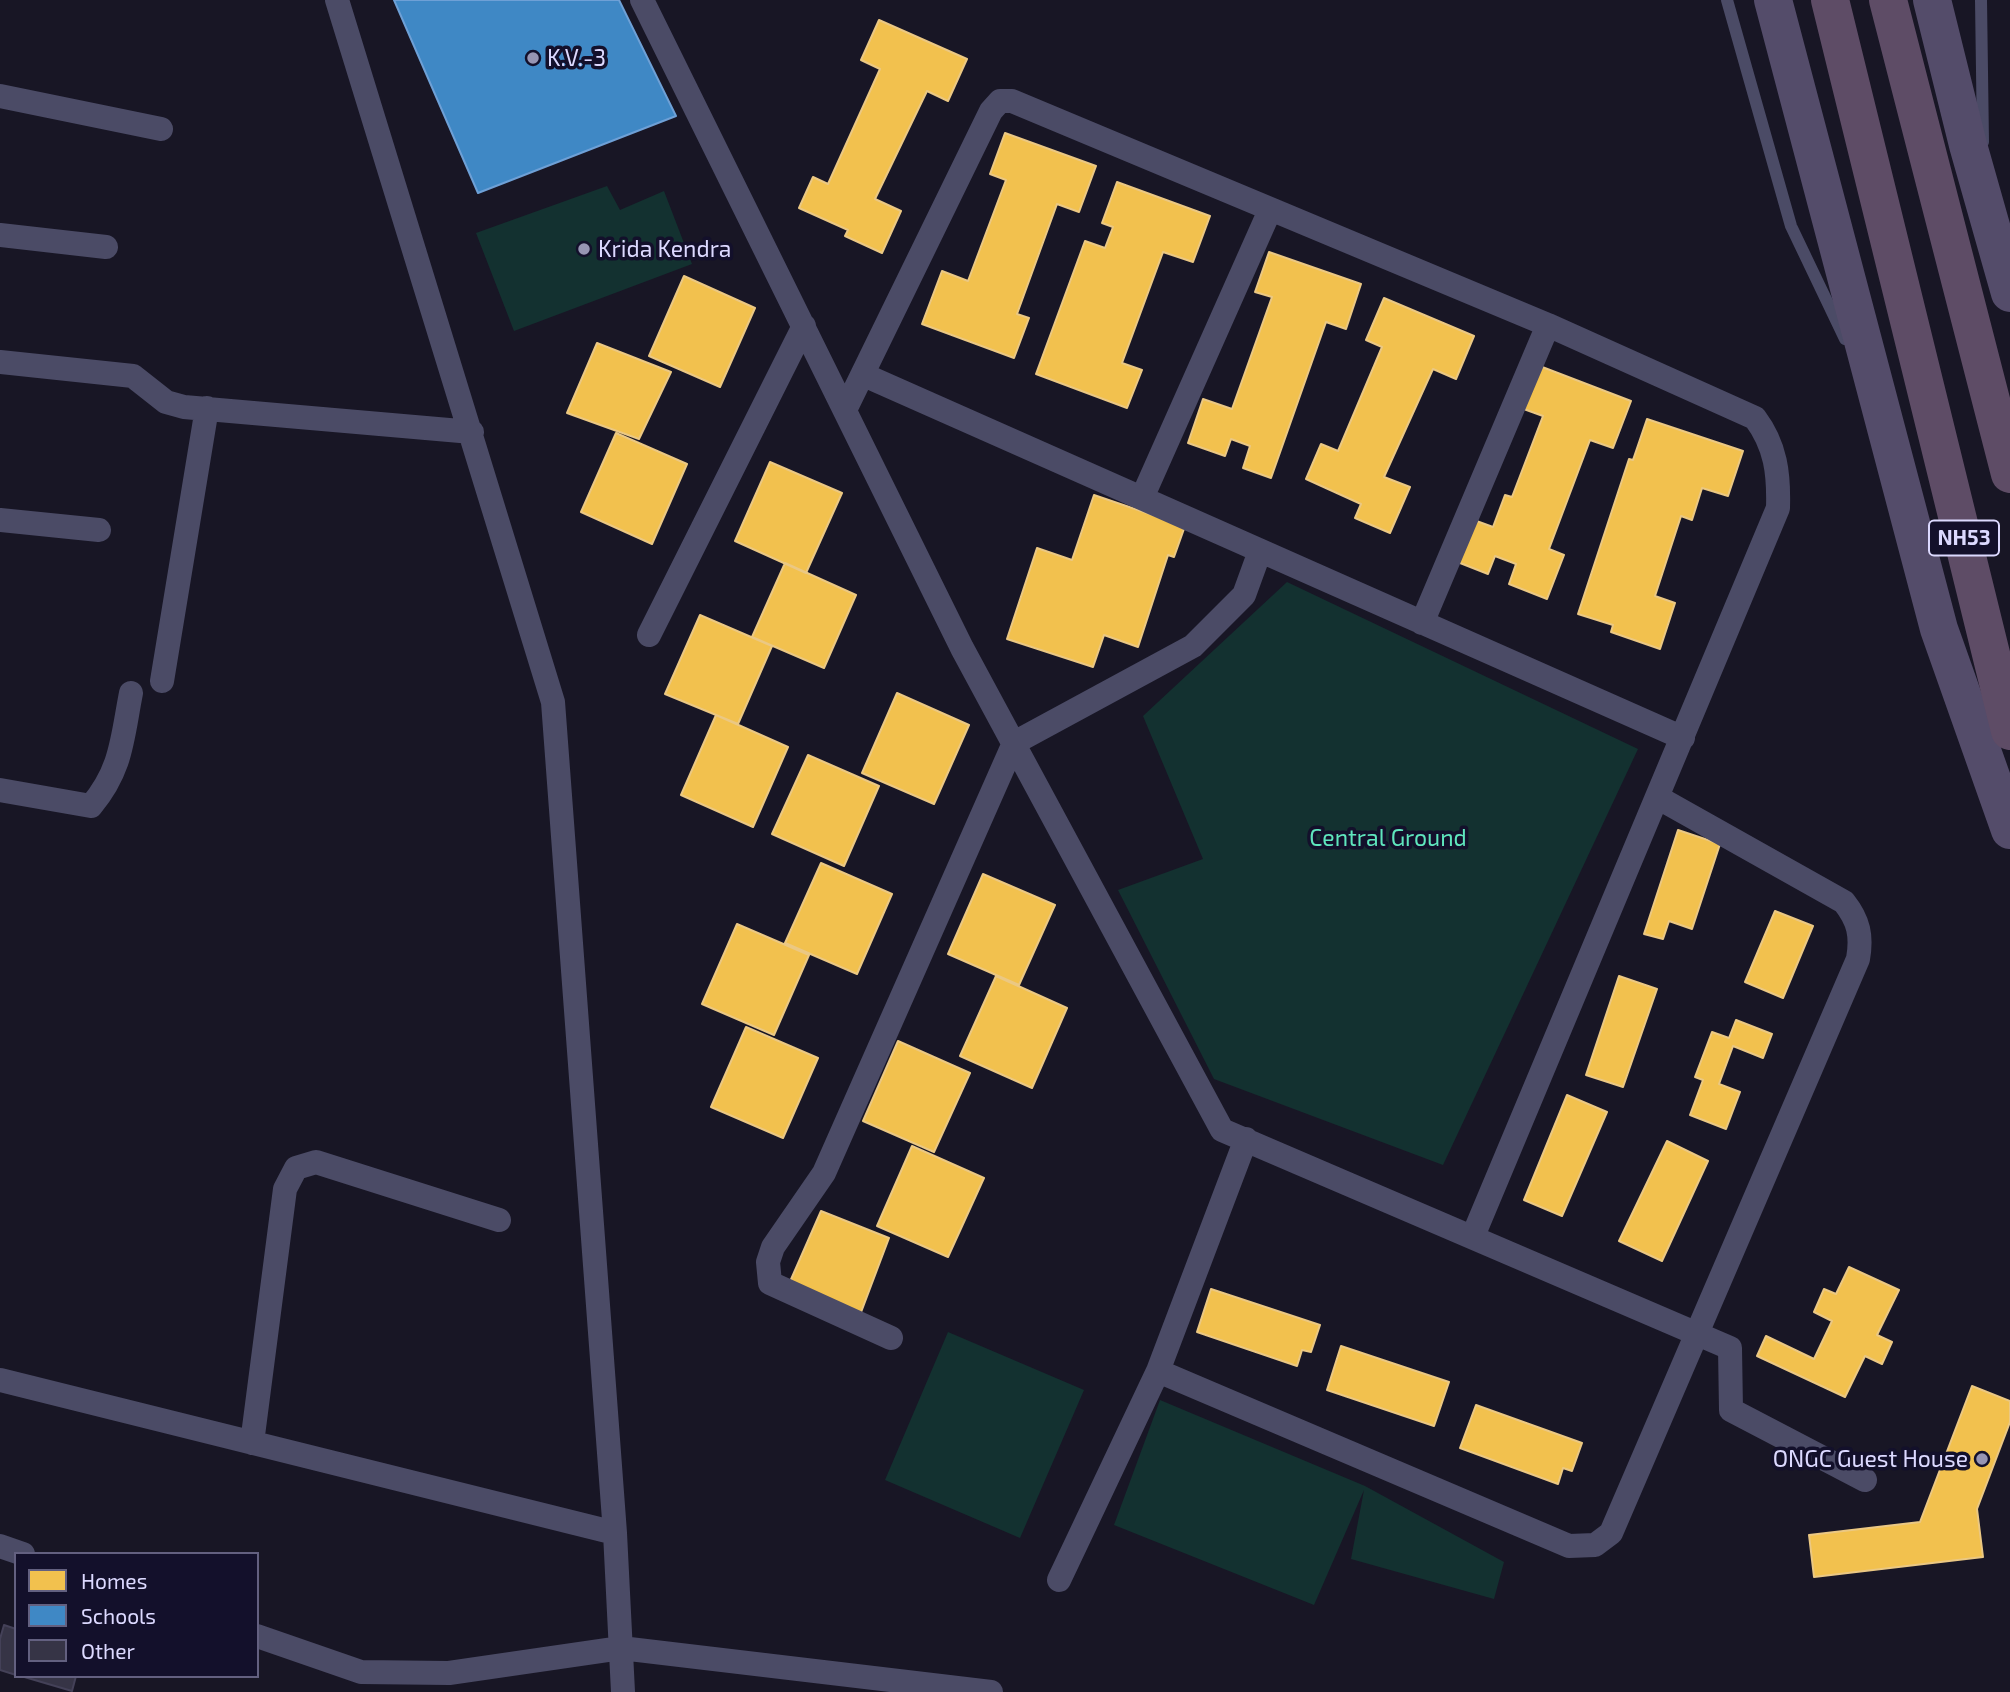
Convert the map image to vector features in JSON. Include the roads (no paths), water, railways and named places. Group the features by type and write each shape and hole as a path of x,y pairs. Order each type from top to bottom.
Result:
{"highway":[{"name":"NH53","path":"1830,0 1918,346 2010,731"},
{"path":"1888,0 2010,474"}],"main road":[{"path":"1773,0 1939,629 2010,830"},
{"path":"1932,0 2010,293"}],"street":[{"path":"337,0 554,702 615,1533 623,1692"},
{"path":"642,0 962,648 1222,1130 1730,1348 1731,1410 1865,1480"},
{"path":"0,96 161,129"},
{"path":"845,410 991,111 1000,102 1012,101 1548,325 1755,418 1770,437 1779,480 1778,508 1472,1236"},
{"path":"1142,498 1270,210"},
{"path":"0,235 106,247"},
{"path":"1422,623 1548,325"},
{"path":"649,635 804,327"},
{"path":"0,362 133,376 166,402 472,432"},
{"path":"863,375 1683,738"},
{"path":"162,681 207,408"},
{"path":"0,520 99,530"},
{"path":"891,1338 770,1283 768,1262 773,1247 824,1173 1014,743 1193,646 1244,595 1260,551"},
{"path":"0,790 91,806 109,785 118,764 131,693"},
{"path":"1158,1371 1569,1546 1583,1548 1595,1545 1611,1533 1858,959 1861,942 1859,926 1844,902 1657,797"},
{"path":"1059,1580 1158,1371 1246,1139"},
{"path":"252,1443 285,1189 296,1168 316,1162 499,1220"},
{"path":"0,1380 615,1533"},
{"path":"0,1546 17,1552"},
{"path":"259,1637 361,1672 449,1673 621,1648 825,1682 991,1692"}],"lane":[{"path":"1727,0 1791,226 1888,428"},
{"path":"1981,0 1984,202"}],"place":[{"name":"K.V.-3","path":"533,58"},
{"name":"Krida Kendra","path":"584,249"},
{"name":"ONGC Guest House","path":"1982,1459"}],"park label":[{"name":"Central Ground","path":"1388,838"}]}
